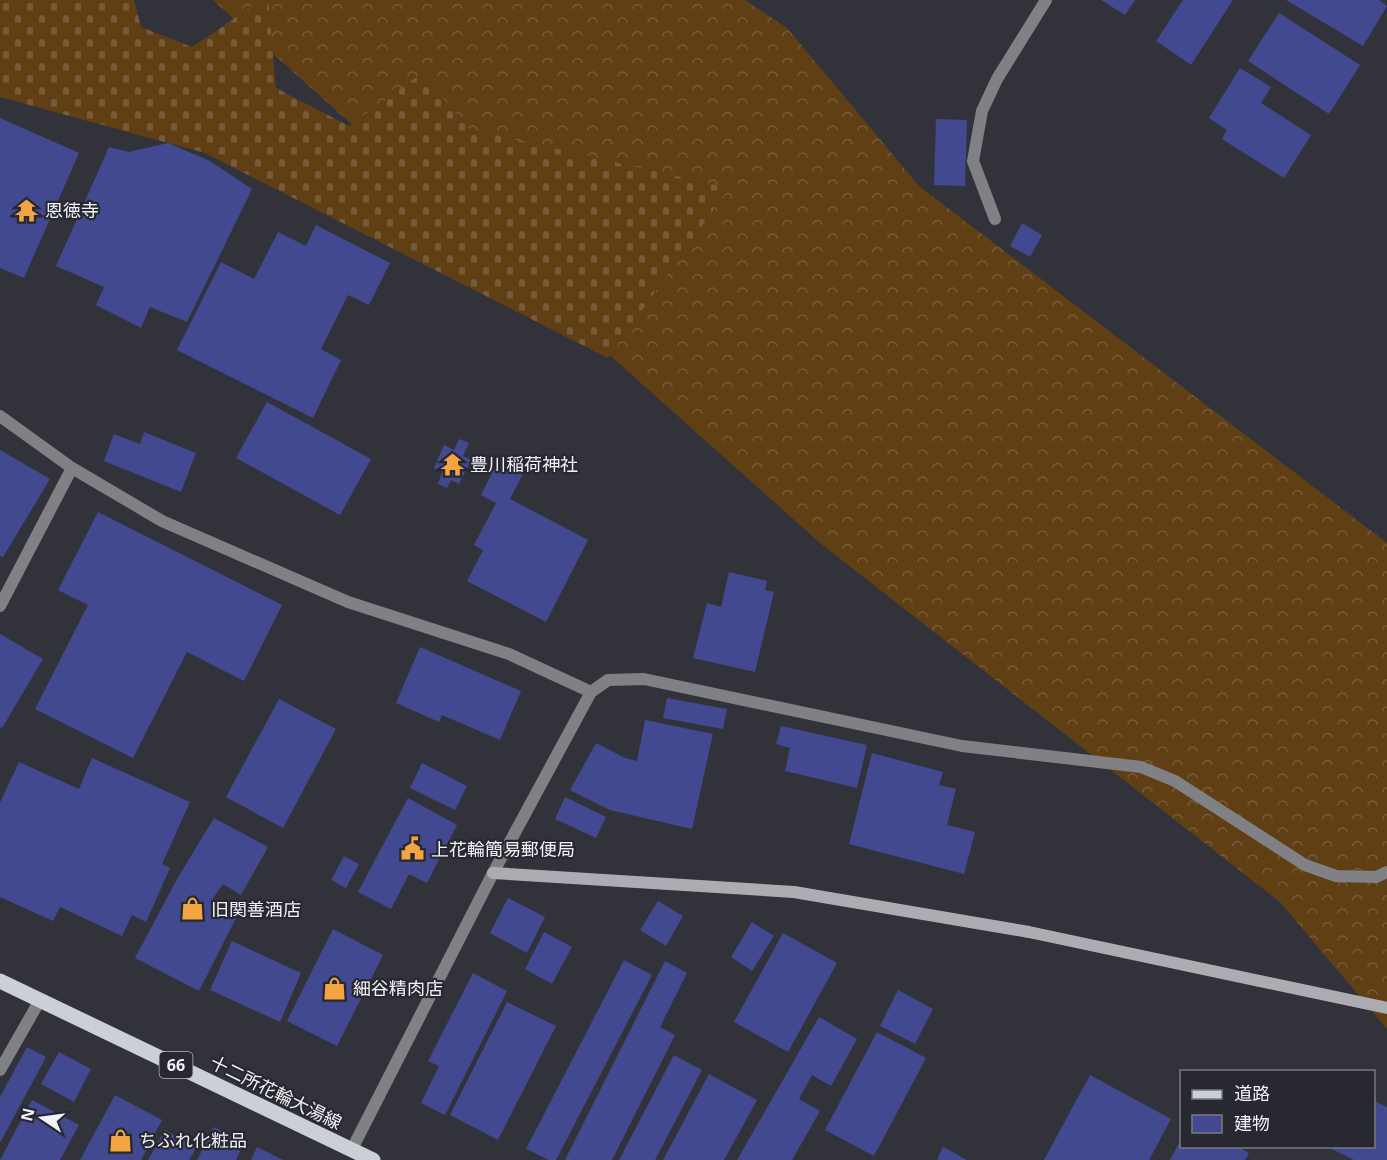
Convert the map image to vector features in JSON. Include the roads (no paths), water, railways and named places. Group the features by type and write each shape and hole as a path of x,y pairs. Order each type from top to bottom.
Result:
{"main road":[{"name":"十二所花輪大湯線","path":"0,981 373,1160"}],"street":[{"path":"994,219 973,161 982,111 997,79 1046,0"},
{"path":"0,416 72,468 162,521 348,602 509,654 591,692"},
{"path":"0,606 72,468"},
{"path":"352,1149 493,873 591,692 608,680 644,679 962,746 1141,767 1175,781 1305,865 1336,876 1376,877 1387,872"},
{"path":"493,873 794,892 1029,932 1387,1008"},
{"path":"0,1070 40,999"}],"place":[{"name":"恩徳寺","path":"27,210"},
{"name":"豊川稲荷神社","path":"452,464"},
{"name":"上花輪簡易郵便局","path":"413,849"},
{"name":"旧関善酒店","path":"193,909"},
{"name":"細谷精肉店","path":"335,988"},
{"name":"ちふれ化粧品","path":"121,1140"}]}
